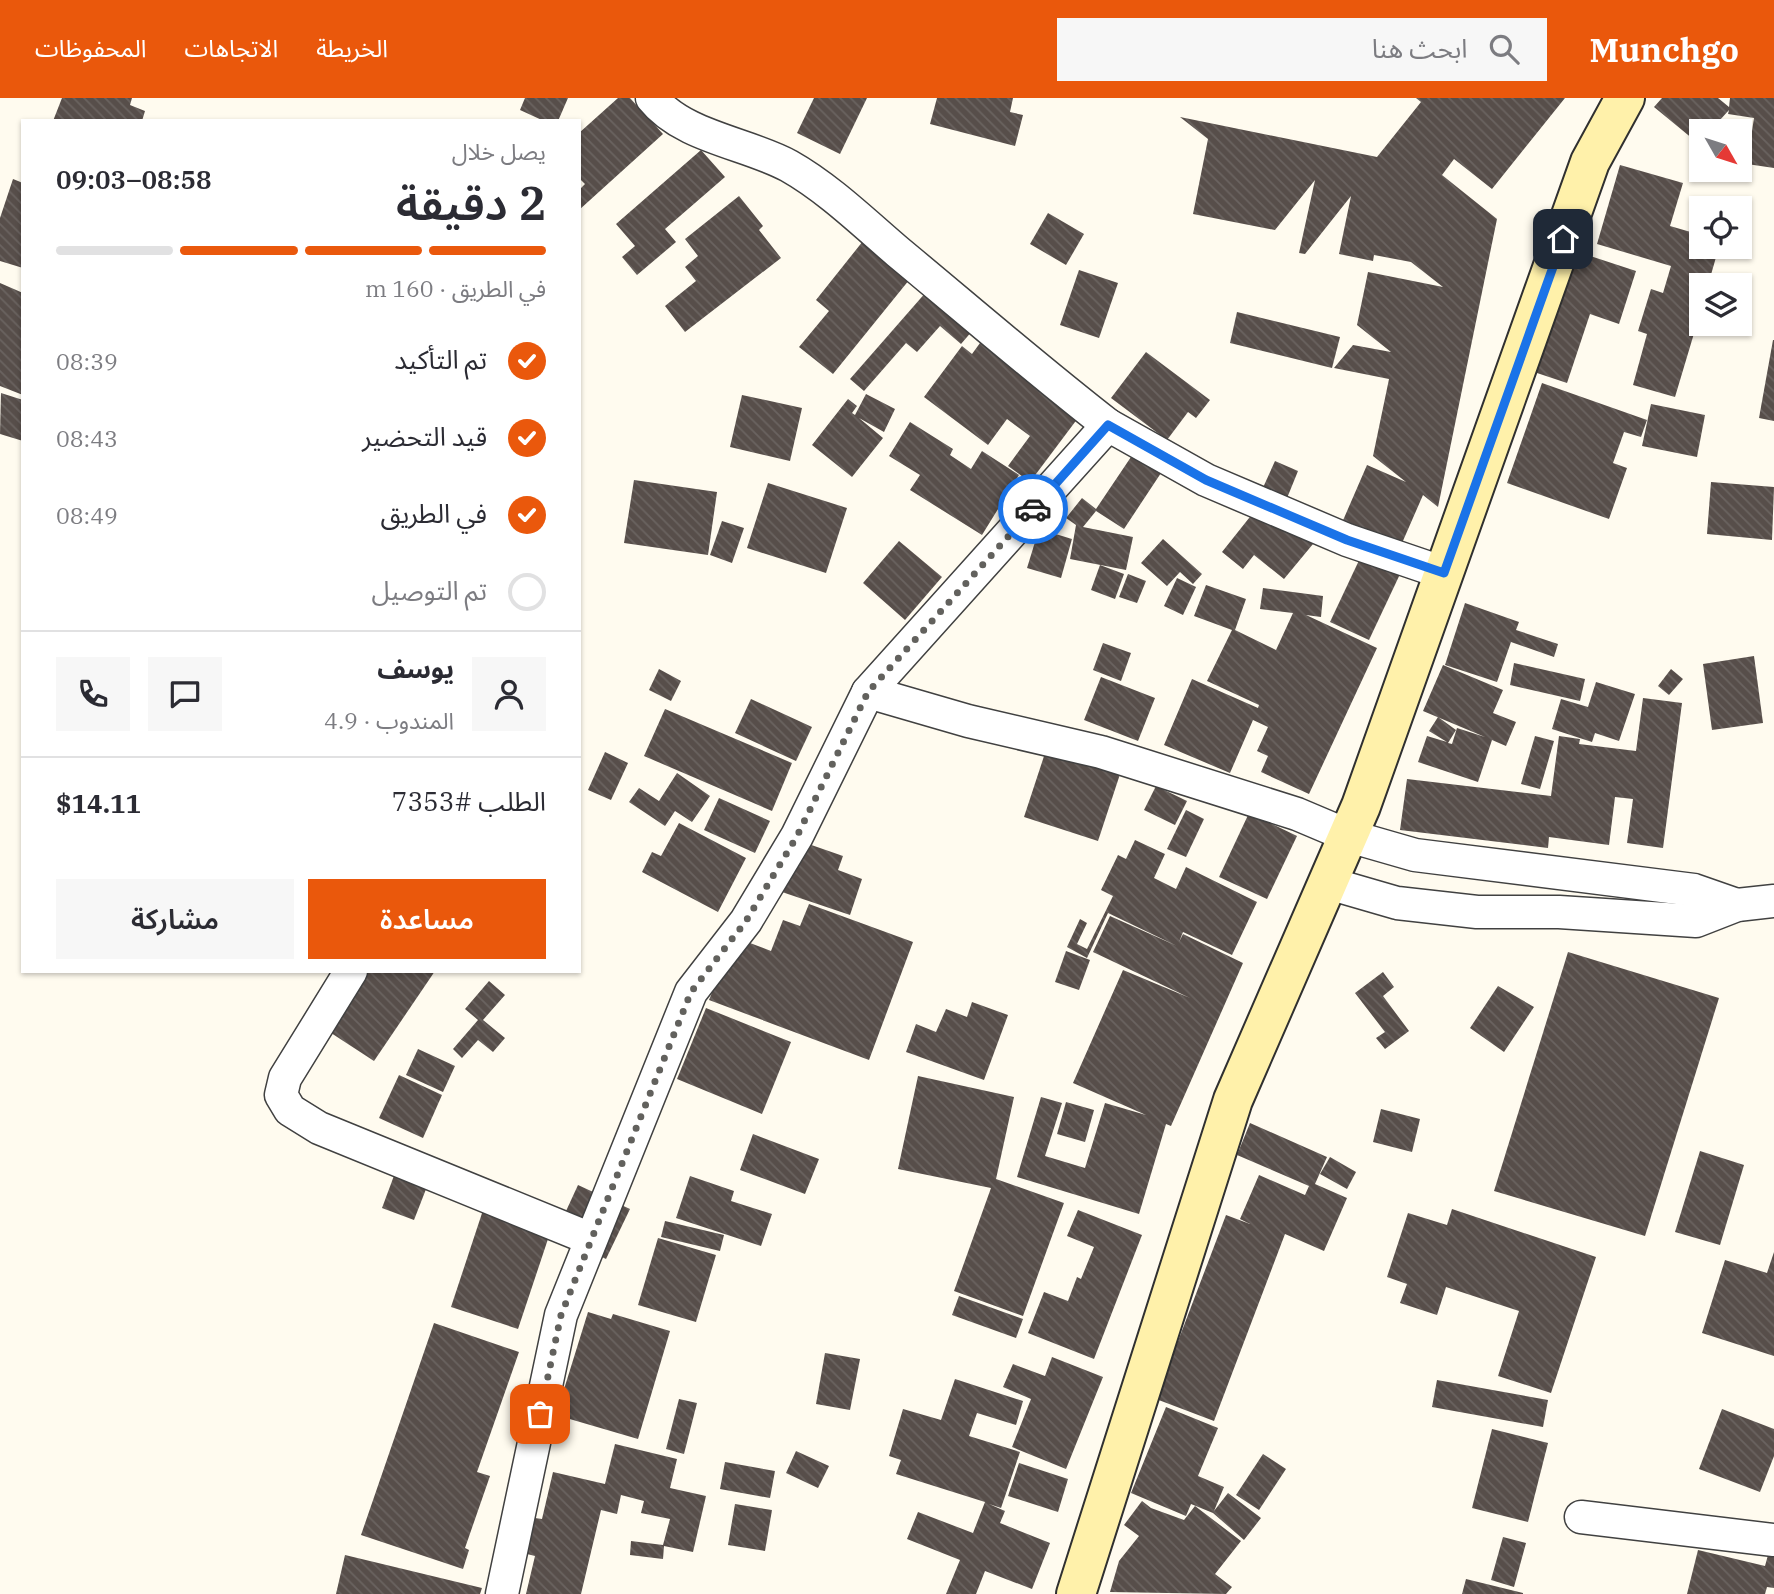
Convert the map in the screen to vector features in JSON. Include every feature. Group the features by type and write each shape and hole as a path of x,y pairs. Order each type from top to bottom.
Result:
{"main road":[{"path":"1076,1594 1233,1100 1349,836 1590,162 1625,98"}],"street":[{"path":"652,98 657,105 702,133 789,166 854,215 1045,376 1108,425 1206,480 1347,540 1444,573"},
{"path":"502,1594 561,1315 691,992 746,921 797,836 868,692 1108,425"},
{"path":"868,692 968,721 1101,752 1297,814 1349,836 1415,855 1694,890 1737,905"},
{"path":"1328,883 1397,903 1477,912 1559,912 1696,921 1737,905 1774,901"},
{"path":"350,973 285,1078 281,1095 290,1110 319,1128 591,1239"},
{"path":"1581,1517 1774,1539"}],"building":[{"path":"62,98 132,98 130,105 145,111 143,119 54,119"},
{"path":"525,98 568,98 559,119 540,119 520,110"},
{"path":"618,98 630,98 663,134 581,208 581,188 585,184 581,180 581,131"},
{"path":"814,98 867,98 840,154 797,133"},
{"path":"937,98 1013,98 1010,112 1023,115 1015,146 930,124"},
{"path":"1416,98 1565,98 1492,189 1454,159 1442,175 1497,219 1438,507 1423,495 1399,550 1341,525 1367,465 1406,482 1373,456 1389,379 1334,368 1353,345 1391,352 1357,325 1368,272 1443,287 1411,262 1374,255 1373,261 1339,254 1351,196 1305,254 1299,253 1315,180 1275,230 1193,214 1208,139 1180,117 1377,157 1421,102"},
{"path":"1662,98 1718,98 1729,107 1730,98 1774,98 1774,168 1752,165 1754,118 1728,114 1729,110 1721,119 1689,119 1689,136 1654,107"},
{"path":"701,150 725,177 665,229 676,242 637,275 622,257 635,246 616,224"},
{"path":"1620,165 1683,183 1670,226 1689,232 1689,259 1716,259 1711,273 1689,273 1689,336 1693,336 1675,397 1633,385 1647,334 1638,331 1651,289 1663,293 1671,266 1597,244"},
{"path":"13,179 21,182 21,267 0,261 0,218"},
{"path":"739,196 763,226 759,230 781,258 685,332 665,306 696,281 685,267 698,256 685,239"},
{"path":"1048,213 1084,234 1066,265 1030,244"},
{"path":"871,231 918,269 833,374 799,347 829,311 816,300"},
{"path":"1572,250 1636,271 1619,324 1590,314 1567,383 1531,371"},
{"path":"1079,270 1118,283 1099,338 1060,325"},
{"path":"0,283 21,292 21,394 0,386"},
{"path":"934,283 979,323 961,344 940,326 917,352 906,343 864,391 850,379"},
{"path":"1237,312 1340,337 1332,368 1230,343"},
{"path":"988,332 1087,406 1030,482 1008,466 1030,436 1007,419 988,445 924,397 962,346 972,354"},
{"path":"1774,340 1774,421 1759,418"},
{"path":"1146,352 1210,400 1196,418 1188,412 1167,440 1111,398"},
{"path":"1542,383 1647,420 1641,437 1624,432 1613,463 1627,468 1609,519 1507,483"},
{"path":"1,393 21,399 21,440 0,434"},
{"path":"866,394 895,409 884,432 859,418 883,438 852,477 812,445 848,399 857,406 852,413 855,415"},
{"path":"742,395 802,408 790,461 730,447"},
{"path":"1651,404 1705,415 1697,457 1642,446"},
{"path":"910,422 953,449 950,455 971,469 982,451 1019,475 982,535 910,490 920,475 889,456"},
{"path":"1133,454 1161,473 1124,529 1096,511 1083,527 1133,537 1126,570 1070,559 1076,525 1066,518 1082,498 1096,509"},
{"path":"1275,461 1298,471 1285,503 1261,492"},
{"path":"634,480 717,492 708,555 624,543"},
{"path":"1711,482 1774,487 1772,540 1707,534"},
{"path":"768,483 847,508 826,573 747,548"},
{"path":"1261,503 1313,544 1284,579 1254,555 1243,569 1222,552"},
{"path":"722,521 744,528 732,563 710,555"},
{"path":"1039,529 1072,539 1061,578 1027,568"},
{"path":"1163,539 1202,574 1193,584 1180,572 1167,586 1141,563"},
{"path":"899,541 942,577 905,620 863,583"},
{"path":"1362,554 1401,572 1369,640 1330,622"},
{"path":"1100,565 1124,574 1115,599 1091,590"},
{"path":"1128,574 1146,581 1137,603 1119,597"},
{"path":"1177,578 1196,587 1183,615 1164,606"},
{"path":"1206,585 1246,599 1235,630 1276,650 1293,613 1260,609 1263,588 1323,596 1321,617 1306,615 1377,648 1309,794 1261,772 1268,756 1257,751 1268,727 1253,720 1230,773 1164,745 1192,679 1258,708 1259,705 1207,681 1232,630 1194,616"},
{"path":"1465,603 1519,622 1516,630 1558,644 1554,657 1511,642 1497,682 1445,665"},
{"path":"1103,643 1131,653 1121,681 1093,670"},
{"path":"1754,656 1763,723 1712,730 1703,664"},
{"path":"1514,663 1585,679 1580,701 1510,685"},
{"path":"1443,665 1503,690 1493,713 1516,722 1506,746 1492,740 1478,782 1418,762 1427,736 1447,742 1429,731 1438,717 1423,711","holes":["1439,718 1485,737 1457,728 1452,744 1448,743 1456,730"]},
{"path":"659,669 681,681 671,701 649,690"},
{"path":"1671,669 1683,679 1669,695 1658,686"},
{"path":"1101,677 1155,698 1138,741 1084,720"},
{"path":"1596,682 1635,694 1619,741 1595,733 1592,742 1552,729 1561,699 1588,707"},
{"path":"1643,698 1682,703 1663,848 1627,843 1633,799 1615,797 1609,845 1549,837 1548,848 1400,830 1407,779 1551,796 1559,736 1580,739 1579,744 1636,751"},
{"path":"751,699 812,727 796,761 735,733"},
{"path":"665,709 792,763 772,811 644,756"},
{"path":"1535,736 1554,741 1540,789 1521,784"},
{"path":"1047,747 1125,759 1098,841 1024,817"},
{"path":"605,752 628,763 611,800 588,790"},
{"path":"677,773 710,796 692,822 675,811 665,826 629,802 639,788 659,801"},
{"path":"1156,786 1187,801 1175,825 1144,810"},
{"path":"719,798 770,821 755,853 704,830"},
{"path":"1186,810 1204,819 1186,857 1167,849"},
{"path":"1249,813 1297,836 1267,899 1219,877"},
{"path":"679,823 746,858 718,912 642,872 652,852 661,856"},
{"path":"797,840 843,856 838,870 862,879 850,915 779,891"},
{"path":"1135,840 1165,854 1154,878 1176,889 1186,867 1257,902 1232,955 1183,932 1179,942 1183,934 1243,963 1171,1126 1166,1124 1139,1214 1017,1177 1041,1097 1062,1103 1045,1156 1085,1168 1105,1103 1146,1115 1073,1083 1123,970 1190,998 1093,952 1110,916 1177,946 1108,913 1087,958 1067,947 1080,919 1087,923 1077,944 1087,949 1113,896 1101,890 1118,855 1126,859"},
{"path":"809,904 913,942 869,1060 709,1000 715,985 700,979 718,931 771,951 783,920 800,926"},
{"path":"1066,951 1090,960 1079,990 1055,982"},
{"path":"1568,952 1719,998 1645,1236 1494,1191"},
{"path":"1383,972 1394,987 1383,996 1409,1031 1385,1049 1376,1038 1385,1032 1355,993"},
{"path":"367,973 434,973 374,1061 328,1031"},
{"path":"489,981 505,995 483,1020 505,1038 493,1052 478,1040 462,1058 453,1049 478,1020 465,1009"},
{"path":"1498,986 1534,1007 1504,1052 1470,1028"},
{"path":"972,1002 1008,1015 984,1080 906,1052 916,1024 936,1032 946,1009 967,1017"},
{"path":"706,1008 791,1042 762,1114 677,1079"},
{"path":"418,1049 455,1066 443,1092 406,1075"},
{"path":"399,1075 442,1095 423,1138 379,1118"},
{"path":"918,1076 1014,1097 996,1179 1064,1203 1023,1316 954,1291 991,1188 898,1169"},
{"path":"1066,1102 1094,1110 1085,1142 1057,1134"},
{"path":"1381,1109 1420,1119 1412,1152 1373,1142"},
{"path":"1250,1123 1327,1157 1315,1184 1347,1198 1324,1251 1285,1234 1214,1421 1156,1399 1226,1215 1250,1224 1240,1219 1259,1175 1305,1195 1309,1186 1237,1155"},
{"path":"753,1134 819,1159 805,1194 740,1170"},
{"path":"1700,1151 1744,1165 1720,1245 1675,1232"},
{"path":"1330,1157 1356,1172 1347,1189 1320,1174"},
{"path":"395,1173 428,1184 414,1220 382,1208"},
{"path":"690,1176 734,1191 731,1201 772,1214 761,1246 676,1218"},
{"path":"578,1185 630,1209 606,1259 555,1235"},
{"path":"489,1192 556,1215 518,1329 451,1307"},
{"path":"1452,1209 1596,1257 1551,1393 1498,1376 1519,1311 1446,1287 1437,1315 1400,1303 1407,1284 1387,1277 1408,1213 1447,1225"},
{"path":"1078,1210 1142,1235 1094,1359 1028,1333 1044,1292 1068,1301 1077,1277 1081,1279 1094,1247 1067,1236"},
{"path":"665,1221 724,1235 720,1251 661,1237"},
{"path":"658,1238 716,1255 696,1322 638,1305"},
{"path":"1774,1252 1774,1356 1702,1333 1725,1260 1767,1273"},
{"path":"959,1296 1023,1319 1016,1338 952,1315"},
{"path":"588,1312 611,1319 613,1314 670,1331 638,1439 556,1415"},
{"path":"434,1323 519,1352 477,1472 490,1476 465,1548 469,1550 463,1569 361,1535"},
{"path":"825,1353 860,1359 850,1410 816,1404"},
{"path":"1052,1357 1103,1377 1066,1469 1012,1447 1031,1399 1003,1387 1013,1364 1045,1376"},
{"path":"955,1379 1023,1401 1016,1425 977,1413 969,1436 1020,1452 1001,1508 989,1504 1005,1511 1000,1523 1050,1543 1032,1589 985,1571 976,1594 946,1594 960,1560 907,1539 918,1512 973,1533 985,1502 896,1474 901,1460 889,1456 903,1409 941,1420"},
{"path":"1437,1380 1548,1400 1543,1427 1432,1407"},
{"path":"679,1399 697,1403 684,1454 666,1449"},
{"path":"1166,1407 1218,1428 1198,1476 1224,1487 1214,1511 1228,1493 1261,1518 1244,1540 1213,1513 1191,1504 1186,1516 1131,1493"},
{"path":"1722,1409 1774,1429 1774,1456 1760,1492 1699,1469"},
{"path":"1492,1429 1548,1443 1528,1522 1472,1508"},
{"path":"615,1444 677,1459 670,1488 706,1496 693,1552 664,1546 663,1559 630,1555 631,1541 663,1545 670,1519 641,1513 644,1501 621,1495 617,1514 601,1510 581,1594 526,1594 535,1556 527,1554 535,1518 542,1519 553,1472 605,1484"},
{"path":"796,1451 829,1466 818,1488 786,1473"},
{"path":"1263,1454 1286,1469 1259,1510 1236,1495"},
{"path":"725,1462 775,1471 770,1498 720,1489"},
{"path":"1019,1463 1068,1479 1058,1512 1008,1496"},
{"path":"1142,1501 1151,1508 1184,1520 1195,1506 1241,1541 1215,1574 1232,1587 1226,1594 1110,1592 1119,1561 1139,1536 1124,1525"},
{"path":"735,1504 772,1510 765,1551 728,1545"},
{"path":"1774,1533 1774,1588 1767,1587 1765,1594 1687,1594 1698,1550 1765,1566"},
{"path":"1503,1537 1526,1543 1514,1587 1491,1580"},
{"path":"345,1555 482,1588 480,1594 336,1594"},
{"path":"1466,1579 1523,1593 1523,1594 1462,1594"}],"way so far":[{"path":"540,1414 561,1315 691,992 746,921 797,836 868,692 1033,509"}],"route":[{"path":"1033,509 1108,425 1206,480 1347,540 1444,573 1563,239"}]}
